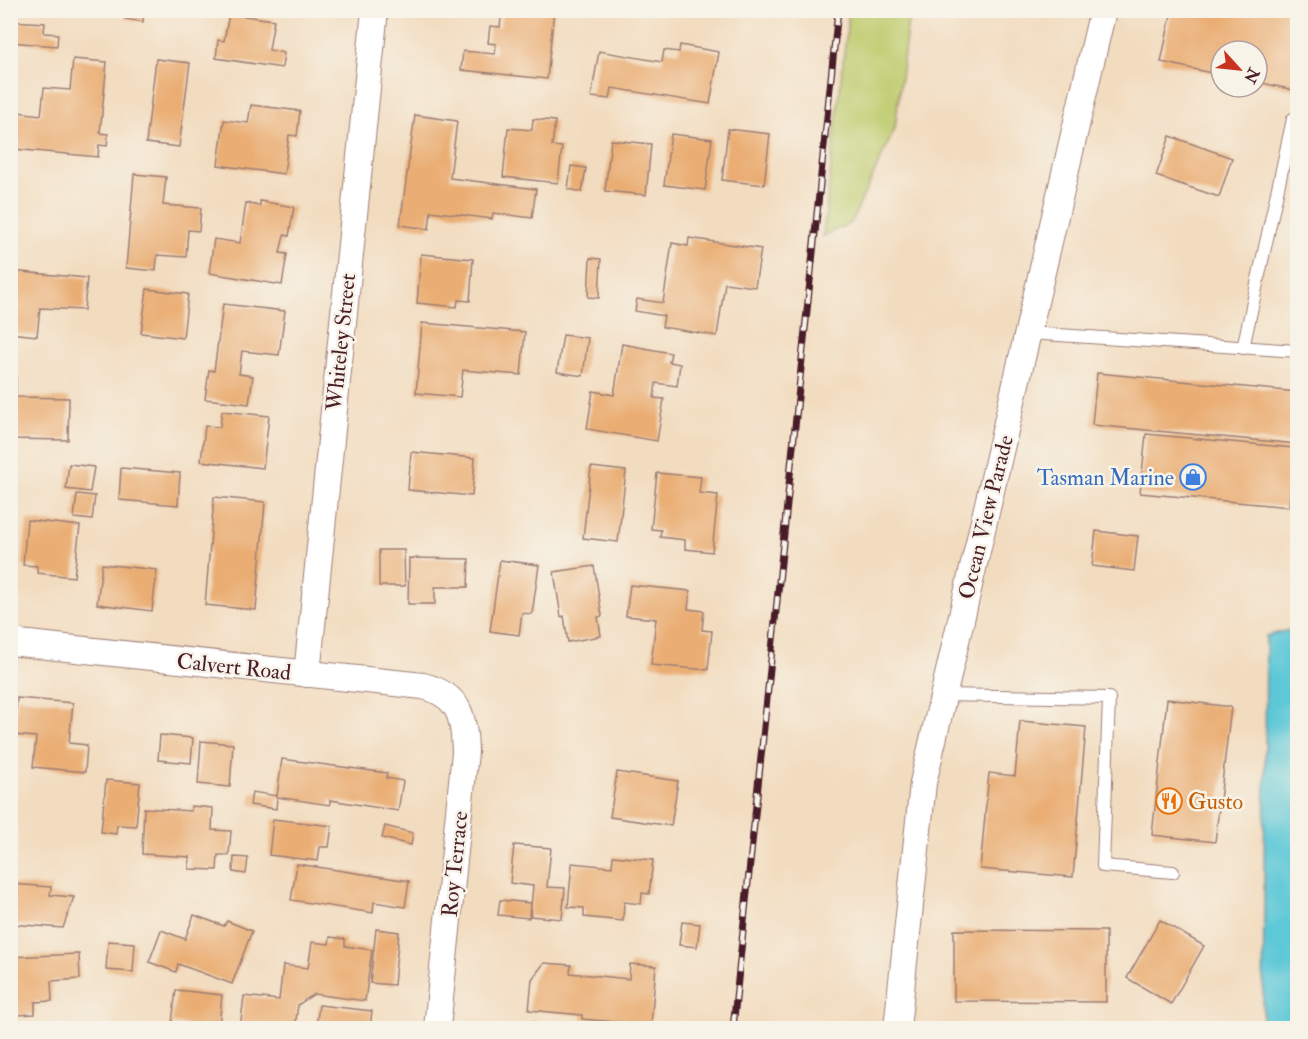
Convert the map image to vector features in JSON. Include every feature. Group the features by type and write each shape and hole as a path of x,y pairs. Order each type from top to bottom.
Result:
{"street":[{"name":"Whiteley Street","path":"307,674 375,10"},
{"name":"Ocean View Parade","path":"897,1029 923,783 1103,10"},
{"name":"Calvert Road","path":"10,642 423,686 440,690 453,702"},
{"name":"Roy Terrace","path":"436,1029 465,752 464,723 453,702"}],"lane":[{"path":"1243,348 1293,119"},
{"path":"1029,333 1298,351"},
{"path":"942,695 1109,698 1103,866 1173,872"}],"green space":[{"path":"849,11 909,11 895,128 851,223 823,236"}],"water":[{"path":"1297,628 1297,1028 1263,1028 1266,636"}],"building":[{"path":"126,10 144,10 143,22 125,19"},
{"path":"502,10 554,10 547,79 461,70 463,51 495,54 496,44 488,43 490,26 500,27"},
{"path":"1172,10 1298,10 1298,91 1269,85 1269,39 1209,39 1209,72 1161,62"},
{"path":"229,14 274,20 269,50 284,53 282,68 216,58 218,40 224,41"},
{"path":"10,21 45,23 44,33 58,34 57,46 10,42"},
{"path":"680,45 719,52 710,104 612,88 610,99 591,97 599,51 662,62 664,50 679,52"},
{"path":"73,59 107,62 100,133 108,134 107,146 99,145 98,157 14,149 18,112 41,115 44,88 70,90"},
{"path":"156,59 190,63 179,147 146,143"},
{"path":"251,105 300,111 297,136 289,135 284,174 218,165 224,120 248,123"},
{"path":"415,115 457,121 450,178 536,189 532,218 493,213 492,219 431,211 429,229 400,225"},
{"path":"533,119 555,121 552,146 562,147 558,183 503,177 508,128 532,130"},
{"path":"728,129 770,134 764,185 722,180"},
{"path":"671,134 712,139 705,190 664,185"},
{"path":"1170,136 1232,158 1219,197 1156,176"},
{"path":"611,140 651,144 646,195 605,191"},
{"path":"571,166 586,168 582,192 568,189"},
{"path":"134,174 166,177 163,205 201,208 199,231 188,230 186,257 157,255 156,271 126,268"},
{"path":"260,201 294,207 289,236 284,235 280,253 287,254 282,285 209,273 214,239 240,243 246,203 260,206"},
{"path":"689,238 761,249 755,287 725,283 717,336 662,327 664,316 635,311 637,299 663,303 672,243 688,246"},
{"path":"421,254 473,259 470,301 458,300 457,307 417,303"},
{"path":"590,258 601,259 599,298 588,297"},
{"path":"10,271 87,278 84,310 40,308 37,336 10,333"},
{"path":"147,289 188,294 183,338 141,333"},
{"path":"223,304 285,311 279,355 242,351 239,374 253,376 249,404 205,399 209,370 214,371"},
{"path":"422,323 525,332 521,375 463,370 460,397 416,393"},
{"path":"563,335 588,338 583,376 557,372"},
{"path":"622,344 671,353 669,362 680,364 677,386 656,383 654,398 664,399 657,441 587,429 593,391 614,395"},
{"path":"1097,373 1298,392 1298,444 1092,425"},
{"path":"10,374 16,374 16,397 69,398 68,440 10,439"},
{"path":"222,411 269,416 263,468 201,461 205,426 220,427"},
{"path":"1146,434 1294,448 1289,507 1140,493"},
{"path":"411,452 475,458 472,496 408,490"},
{"path":"69,464 94,467 90,492 66,489"},
{"path":"591,467 626,471 618,542 583,538"},
{"path":"121,468 180,473 178,505 119,500"},
{"path":"657,473 701,477 699,493 718,495 712,552 685,549 685,540 660,537 661,530 651,529"},
{"path":"77,494 95,496 92,520 74,518"},
{"path":"214,497 265,502 256,610 205,605"},
{"path":"27,520 80,526 74,577 37,573 37,566 23,565"},
{"path":"1096,531 1138,536 1134,571 1092,566"},
{"path":"379,550 404,550 405,586 379,586"},
{"path":"409,558 469,559 468,587 435,587 435,604 408,604"},
{"path":"500,560 539,565 532,614 522,613 519,635 490,631"},
{"path":"102,564 157,570 152,611 97,604"},
{"path":"594,566 602,616 598,617 601,636 568,642 564,616 561,617 554,572"},
{"path":"630,585 690,591 688,609 704,611 702,630 712,631 708,670 651,665 656,619 626,616"},
{"path":"17,698 73,703 69,743 87,745 85,772 33,767 36,737 14,735"},
{"path":"1167,699 1231,707 1215,842 1152,835"},
{"path":"1020,721 1086,727 1073,877 980,869 989,773 1015,776"},
{"path":"160,735 193,738 191,763 158,760"},
{"path":"201,741 233,744 230,787 198,784"},
{"path":"282,759 387,773 386,778 403,781 398,811 330,800 330,805 277,797 276,809 250,805 252,792 277,796"},
{"path":"617,772 678,781 671,826 610,817"},
{"path":"106,780 140,783 136,826 117,825 116,834 101,832"},
{"path":"191,806 213,808 212,830 231,831 229,855 218,855 217,870 189,869 190,857 142,854 144,808 191,811"},
{"path":"273,819 332,826 329,847 320,847 318,861 269,855"},
{"path":"385,826 413,833 411,845 382,838"},
{"path":"514,845 551,848 547,887 565,888 562,919 530,916 533,886 510,883"},
{"path":"613,856 653,860 649,894 642,893 641,904 624,902 623,921 584,917 584,908 568,907 572,863 612,867"},
{"path":"234,857 248,858 246,874 233,872"},
{"path":"297,864 409,881 405,907 374,902 373,913 291,900"},
{"path":"10,884 51,887 50,895 74,897 63,928 10,924"},
{"path":"500,900 530,903 529,918 498,915"},
{"path":"194,915 224,926 227,921 252,931 232,984 178,964 176,972 149,962 161,930 185,939"},
{"path":"1160,920 1204,946 1171,1004 1127,978"},
{"path":"682,922 700,924 697,947 679,945"},
{"path":"376,929 399,932 394,985 370,983"},
{"path":"954,930 1106,931 1106,1002 954,1001"},
{"path":"330,937 345,939 345,946 372,950 365,1001 314,994 298,1005 295,1028 240,1028 244,996 279,1000 283,965 308,968 312,942 329,944"},
{"path":"108,941 135,943 133,972 106,970"},
{"path":"79,954 80,979 51,981 52,1001 35,1002 35,1014 17,1015 17,1007 10,1007 10,957"},
{"path":"544,963 571,965 570,973 629,979 630,964 656,966 651,1025 582,1019 582,1015 529,1010 532,979"},
{"path":"176,990 222,995 219,1028 188,1028 188,1025 172,1023"},
{"path":"319,1005 372,1011 370,1028 316,1028"},
{"path":"535,1022 537,1028 519,1028"},
{"path":"10,1024 53,1026 52,1028 10,1028"}],"railway":[{"path":"733,1028 838,10"}],"place":[{"name":"Tasman Marine","path":"1193,477"},
{"name":"Gusto","path":"1169,801"}]}
